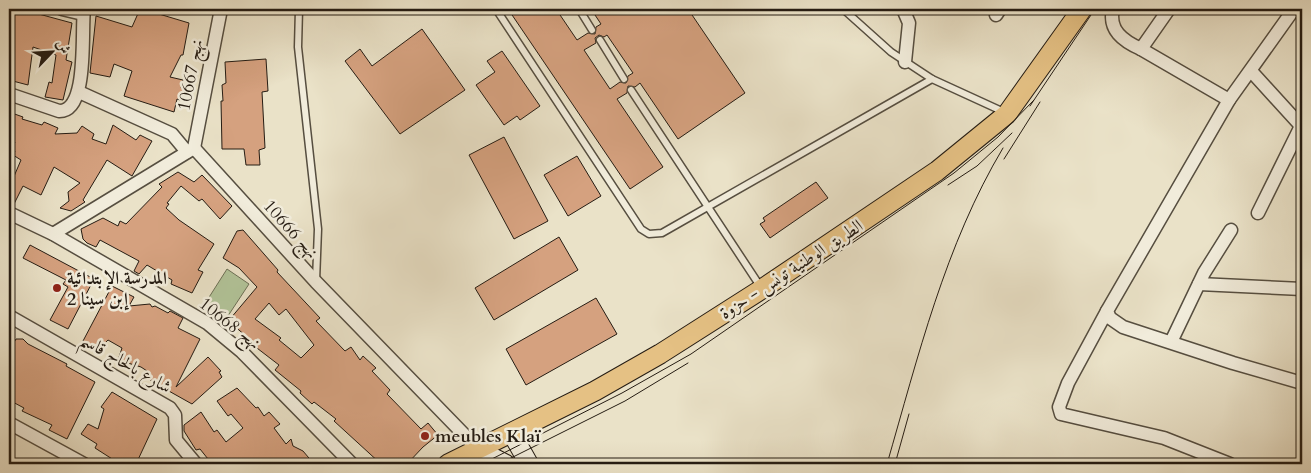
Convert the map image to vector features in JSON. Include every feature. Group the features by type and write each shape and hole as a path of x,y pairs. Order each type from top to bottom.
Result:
{"main road":[{"name":"الطريق الوطنية تونس - حزوة","path":"448,464 512,434 652,358 762,290 937,171 1007,114 1082,9"},
{"path":"512,434 529,464"},
{"path":"478,450 506,464"}],"street":[{"path":"9,94 59,111 70,110 79,92 84,12 62,9"},
{"name":"نهج 10667","path":"79,92 172,134 191,150 221,9"},
{"path":"903,9 909,23 905,62"},
{"path":"1113,9 1111,19 1114,29 1121,37 1229,100"},
{"path":"1141,48 1170,9"},
{"path":"1230,464 1164,438 1061,414 1059,407 1068,383 1122,282 1229,100 1251,72 1292,9"},
{"path":"1251,72 1302,127 1258,213"},
{"path":"53,234 191,150"},
{"name":"نهج 10666","path":"191,150 478,450"},
{"name":"نهج 10668","path":"9,213 53,234 207,323 242,352 352,464"},
{"path":"1171,342 1199,284 1231,230"},
{"path":"1199,284 1302,289"},
{"path":"1107,311 1115,323 1123,328 1302,383"},
{"name":"شارع بالحاج قاسم","path":"9,316 170,408 175,415 176,440 196,464"},
{"path":"9,423 84,464"}],"lane":[{"path":"299,9 298,48 318,229 316,282"},
{"path":"496,9 641,229 649,234 662,232 708,207 932,80"},
{"path":"579,9 592,30"},
{"path":"842,9 858,25 905,62 932,80 1007,114"},
{"path":"600,40 624,79"},
{"path":"631,90 762,290"}],"green space":[{"path":"227,269 249,284 224,322 206,302"}],"building":[{"path":"9,9 24,10 72,23 66,60 72,62 63,100 45,97 49,82 52,83 56,55 33,47 28,85 9,80"},
{"path":"140,9 161,9 159,14 189,23 183,55 181,55 170,77 183,80 181,88 186,90 183,101 177,99 174,112 124,96 132,71 114,64 110,77 90,73 96,16 132,27"},
{"path":"508,9 556,9 577,40 588,33 595,34 596,27 601,24 591,9 688,9 745,93 678,139 640,83 635,87 628,86 627,93 617,99 663,167 630,189","holes":["599,35 604,37 607,35 633,73 628,76 626,83 620,82 610,89 584,50 596,43 595,38"]},
{"path":"422,29 465,90 400,134 345,61 360,49 372,66"},
{"path":"502,51 540,106 520,120 517,116 504,125 476,85 495,72 487,61"},
{"path":"266,59 268,91 262,92 265,148 259,150 260,165 246,165 244,149 222,149 221,101 223,101 222,85 226,83 225,62"},
{"path":"9,112 23,117 22,119 42,125 44,122 58,128 55,134 77,133 82,126 94,134 92,139 106,144 113,125 136,140 140,135 152,141 132,176 107,160 83,200 85,202 71,211 60,208 69,201 68,192 80,183 54,167 41,195 23,186 13,206 9,205 9,188 21,160 13,155 15,151 11,150 15,142 9,140"},
{"path":"504,137 548,221 514,239 469,155"},
{"path":"577,156 601,196 568,216 544,175"},
{"path":"178,172 194,182 202,175 232,206 220,219 202,199 199,201 181,186 167,203 169,204 166,208 179,220 214,244 198,270 203,272 192,293 171,284 172,280 147,265 139,274 134,271 139,261 100,240 96,247 87,243 83,239 81,229 103,218 118,226 120,221 126,224 162,187 159,184"},
{"path":"816,182 828,198 770,238 760,224 765,221 763,218"},
{"path":"243,230 278,270 277,272 320,318 316,321 345,351 351,347 360,360 363,356 376,368 372,371 390,390 387,394 421,429 428,423 438,435 407,464 381,464 334,421 336,419 314,402 312,404 300,393 301,391 275,370 279,365 253,345 254,343 232,324 234,322 230,319 257,287 239,268 223,258 237,231","holes":["269,303 279,315 286,309 314,345 301,358 279,340 281,338 255,319"]},
{"path":"559,237 578,270 494,320 475,288"},
{"path":"30,245 94,279 68,329 50,320 68,287 63,284 66,280 23,258"},
{"path":"112,286 134,297 129,306 150,304 152,307 155,306 168,313 170,311 183,318 178,328 200,339 176,387 208,357 221,371 219,372 222,377 192,404 151,381 150,373 141,367 118,360 122,348 108,340 105,343 99,340 95,347 83,341"},
{"path":"596,298 617,334 526,385 506,349"},
{"path":"16,339 23,339 28,344 67,364 66,366 95,382 67,439 49,430 52,425 22,411 24,408 9,400 9,351"},
{"path":"237,388 256,408 258,407 264,416 269,412 280,424 274,428 286,444 291,439 293,446 303,451 314,464 212,464 200,449 196,450 184,431 184,425 201,412 214,432 217,430 226,442 243,428 231,414 228,416 217,401"},
{"path":"112,392 157,419 136,464 120,464 95,448 97,444 81,434 88,424 98,429 104,409 101,407"}],"tram line":[{"path":"1030,106 1095,9"},
{"path":"482,464 622,393 691,354 954,173 998,137 1034,100"},
{"path":"1004,159 1040,102"},
{"path":"948,185 977,166 1012,133"},
{"path":"887,464 922,343 949,262 965,223 1003,148"},
{"path":"499,464 625,401 688,363"},
{"path":"895,464 909,414"}],"place":[{"name":"المدرسة الإبتدائية إبن سينا 2","path":"57,288"},
{"name":"meubles Klaï","path":"425,436"}]}
